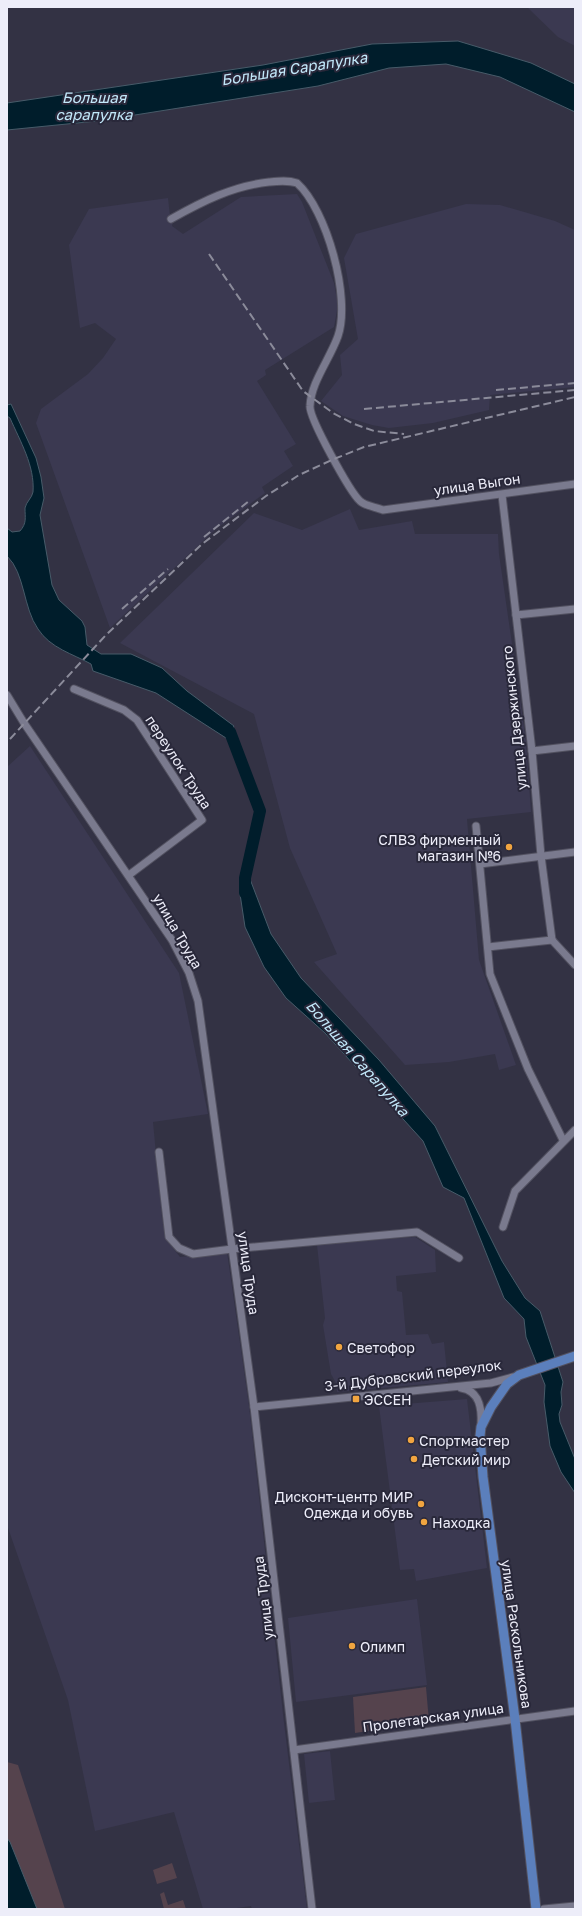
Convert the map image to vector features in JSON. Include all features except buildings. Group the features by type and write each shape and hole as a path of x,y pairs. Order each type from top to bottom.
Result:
{"main road":[{"path":"523,1374 575,1356"},
{"name":"улица Раскольникова","path":"523,1374 507,1384 498,1396 481,1427 482,1477 515,1719 536,1909"}],"street":[{"name":"улица Выгон","path":"171,219 207,199 242,186 283,180 292,181 301,187 320,218 331,247 342,303 342,320 338,336 326,365 313,390 310,407 311,413 343,479 360,502 383,510 575,484"},
{"name":"улица Дзержинского","path":"502,495 532,751 541,856 552,940"},
{"path":"516,615 575,609"},
{"name":"переулок Труда","path":"74,689 124,710 137,720 202,820 129,875"},
{"name":"улица Труда","path":"7,695 26,726 172,940 189,973 198,1001 254,1406 312,1909"},
{"path":"532,751 575,746"},
{"path":"476,826 490,974 528,1069 563,1140"},
{"path":"480,864 575,852"},
{"path":"488,947 552,940 572,959 575,965"},
{"path":"502,1227 515,1191 563,1140 575,1130"},
{"path":"159,1152 169,1237 179,1248 193,1254 417,1232 459,1258"},
{"name":"3-й Дубровский переулок","path":"254,1406 491,1383 523,1374"},
{"path":"454,1387 464,1388 478,1399 482,1410 481,1427"},
{"name":"Пролетарская улица","path":"294,1750 575,1711"},
{"path":"544,1909 575,1906"}],"shaded area":[{"path":"527,7 575,7 575,46 558,37"},
{"path":"297,194 302,202 334,283 338,305 334,327 265,370 266,375 257,381 296,444 284,451 293,466 262,487 265,493 216,529 110,628 36,423 41,409 88,374 103,358 116,339 95,323 80,328 69,245 89,209 168,198 170,216 173,221 172,226 183,234 241,197"},
{"path":"466,204 500,205 555,221 575,230 575,387 490,395 489,410 433,423 389,428 372,425 343,416 321,401 342,375 340,355 358,339 344,258 356,234"},
{"path":"350,509 359,530 412,521 415,534 498,534 499,554 526,741 531,812 467,819 479,960 516,1065 499,1070 495,1054 449,1062 405,1065 314,962 337,954 290,848 254,714 120,643 254,513 302,530"},
{"path":"30,746 179,973 208,1114 153,1122 162,1218 166,1239 180,1257 227,1252 249,1406 284,1723 307,1909 252,1909 251,1906 230,1909 203,1909 174,1812 95,1831 68,1700 7,1525 7,767"},
{"path":"415,1237 435,1250 436,1272 396,1276 397,1291 402,1292 406,1335 428,1334 432,1344 444,1342 448,1382 337,1392 336,1383 331,1374 323,1325 325,1318 317,1245"},
{"path":"467,1399 487,1568 416,1581 414,1569 400,1570 379,1406"},
{"path":"417,1599 427,1685 296,1702 288,1618"},
{"path":"426,1687 429,1722 355,1733 353,1697"},
{"path":"330,1751 335,1800 309,1803 304,1754"},
{"path":"7,1762 18,1765 65,1909 37,1909 7,1838"},
{"path":"172,1863 177,1878 157,1884 153,1870"},
{"path":"164,1892 168,1905 183,1900 186,1909 164,1909 160,1894"}],"water":[{"name":"Большая сарапулка","path":"458,41 531,63 575,84 575,112 500,77 446,64 389,68 318,86 97,121 7,130 7,103 263,65 372,44"},
{"path":"11,404 36,458 41,477 44,498 40,515 52,585 59,600 82,621 85,627 87,645 101,654 131,654 162,668 187,691 234,726 226,738 156,693 93,671 91,664 55,646 43,636 38,629 29,611 21,581 13,563 7,556 7,528 12,532 20,531 24,525 25,508 33,492 32,473 29,463 10,418 7,416 7,405"},
{"path":"243,877 250,879 271,934 301,978 379,1060 435,1126 502,1261 525,1298 540,1311 563,1382 561,1392 562,1405 559,1414 560,1422 575,1459 575,1493 561,1472 550,1446 544,1402 545,1385 526,1337 524,1319 504,1298 464,1198 443,1187 423,1141 325,1033 286,998 264,967 245,927 240,894"},
{"path":"7,1838 10,1842 37,1909 7,1909"}],"waterway":[{"name":"Большая Сарапулка","path":"217,724 230,732 260,811 245,878 245,893"}],"railway":[{"path":"209,254 303,391 333,413 354,424 374,431 404,434"},
{"path":"496,390 575,383"},
{"path":"364,409 575,390"},
{"path":"10,739 105,636 202,544 266,496 299,475 364,447 575,397"},
{"path":"204,537 249,501"},
{"path":"122,609 168,569"}],"place":[{"name":"СЛВЗ фирменный магазин №6","path":"509,847"},
{"name":"Светофор","path":"339,1347"},
{"name":"ЭССЕН","path":"356,1399"},
{"name":"Спортмастер","path":"411,1440"},
{"name":"Детский мир","path":"414,1459"},
{"name":"Дисконт-центр МИР Одежда и обувь","path":"421,1504"},
{"name":"Находка","path":"424,1522"},
{"name":"Олимп","path":"352,1646"}]}
